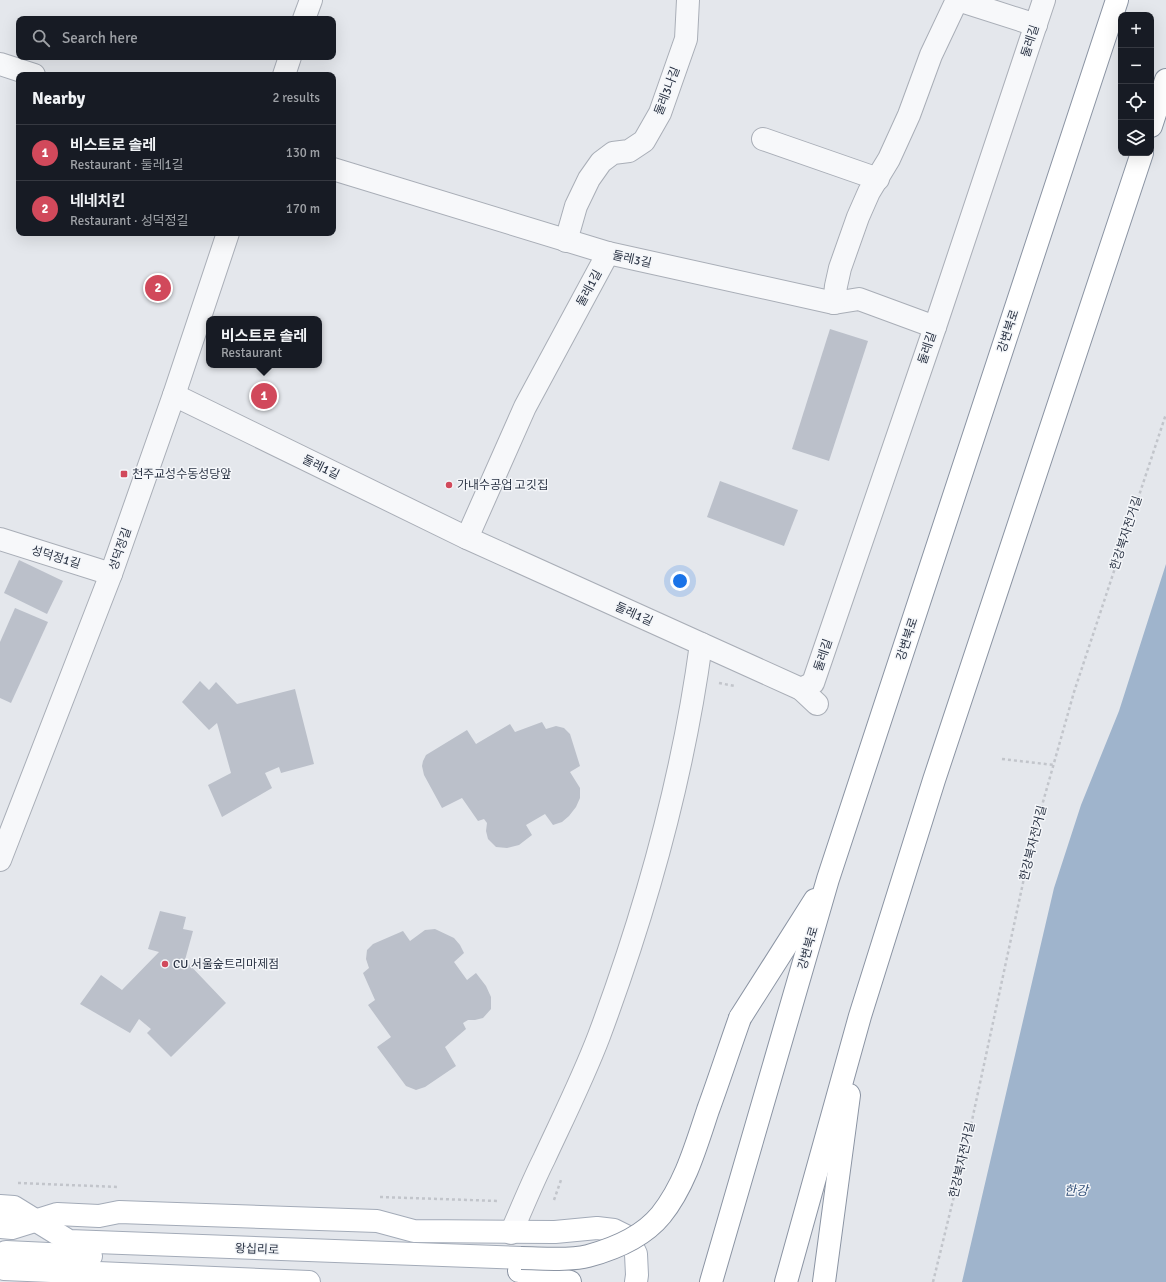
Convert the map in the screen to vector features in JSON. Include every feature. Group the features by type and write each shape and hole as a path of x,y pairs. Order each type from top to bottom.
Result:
{"main road":[{"name":"강변북로","path":"711,1282 828,879 1117,0"},
{"path":"1153,120 1166,80"},
{"path":"786,1282 860,1016 934,780 1141,156"},
{"path":"520,1265 586,1257 619,1246 644,1231 660,1216 677,1192 692,1156 740,1018 828,879"},
{"path":"824,1282 860,1016"},
{"name":"왕십리로","path":"0,1206 14,1207 69,1241 99,1250"},
{"path":"0,1227 12,1228 57,1214 99,1216 119,1212 377,1221 414,1231 511,1233 555,1232 597,1228 614,1230 628,1236 636,1254 636,1282"},
{"name":"왕십리로","path":"0,1254 6,1252 99,1250 520,1265"},
{"path":"520,1265 570,1282"},
{"path":"0,1267 4,1269 309,1282"}],"street":[{"path":"305,16 312,0"},
{"name":"둘레3나길","path":"566,241 576,206 589,179 601,162 613,153 629,151 644,140 660,113 686,39 688,0"},
{"path":"834,303 836,286 843,257 858,216 869,192 889,159 909,115 931,56 957,0 1036,25"},
{"name":"둘레길","path":"801,689 813,683 935,327 1044,0"},
{"path":"285,72 289,60"},
{"path":"0,64 25,72"},
{"path":"763,139 878,179"},
{"name":"둘레3길","path":"336,170 608,253 834,303 859,299 935,327"},
{"name":"성덕정길","path":"0,860 111,574 174,395 227,236"},
{"name":"둘레1길","path":"467,538 525,407 608,253"},
{"name":"둘레1길","path":"174,395 467,538 801,689 817,704"},
{"name":"성덕정1길","path":"0,539 111,574"},
{"path":"511,1233 543,1160 574,1097 599,1036 632,942 670,811 695,690 701,644"}],"path":[{"name":"한강북자전거길","path":"932,1282 968,1139 1032,841 1074,692 1166,414"},
{"path":"1002,759 1054,765"},
{"path":"16,1183 127,1187"},
{"path":"380,1196 506,1201"}],"water":[{"name":"한강","path":"1166,564 1166,1282 962,1282 1054,888 1081,805 1119,711"}],"building":[{"path":"830,329 868,341 829,461 792,449"},
{"path":"720,481 798,510 784,546 707,517"},
{"path":"19,560 63,581 47,614 4,593"},
{"path":"15,608 48,622 11,703 0,698 0,642"},
{"path":"200,681 209,690 216,682 237,704 295,689 314,764 281,773 279,767 265,773 272,788 222,817 208,785 231,773 217,723 209,730 182,702"},
{"path":"542,722 546,729 556,726 564,728 570,734 580,766 570,772 580,788 580,798 576,807 562,822 553,825 545,814 526,825 532,835 519,845 507,848 496,847 488,839 486,831 487,823 484,819 478,821 462,798 442,808 424,775 422,766 423,761 426,755 467,730 476,744 510,724 515,732"},
{"path":"160,911 186,917 183,929 193,931 185,960 226,1003 171,1057 147,1033 151,1029 139,1019 130,1033 80,1004 101,975 122,990 159,952 148,949"},
{"path":"435,929 454,938 460,945 464,953 454,962 467,980 476,973 486,986 491,997 491,1009 483,1018 468,1020 463,1023 466,1029 445,1047 456,1066 425,1087 416,1090 406,1086 377,1047 391,1037 368,1005 375,1000 363,973 369,968 366,959 367,950 373,944 403,931 410,941 425,930"}],"place":[{"name":"네네치킨","path":"158,288"},
{"name":"비스트로 솔레","path":"264,396"},
{"name":"천주교성수동성당앞","path":"124,474"},
{"name":"가내수공업 고깃집","path":"449,485"},
{"name":"CU 서울숲트리마제점","path":"165,964"}]}
